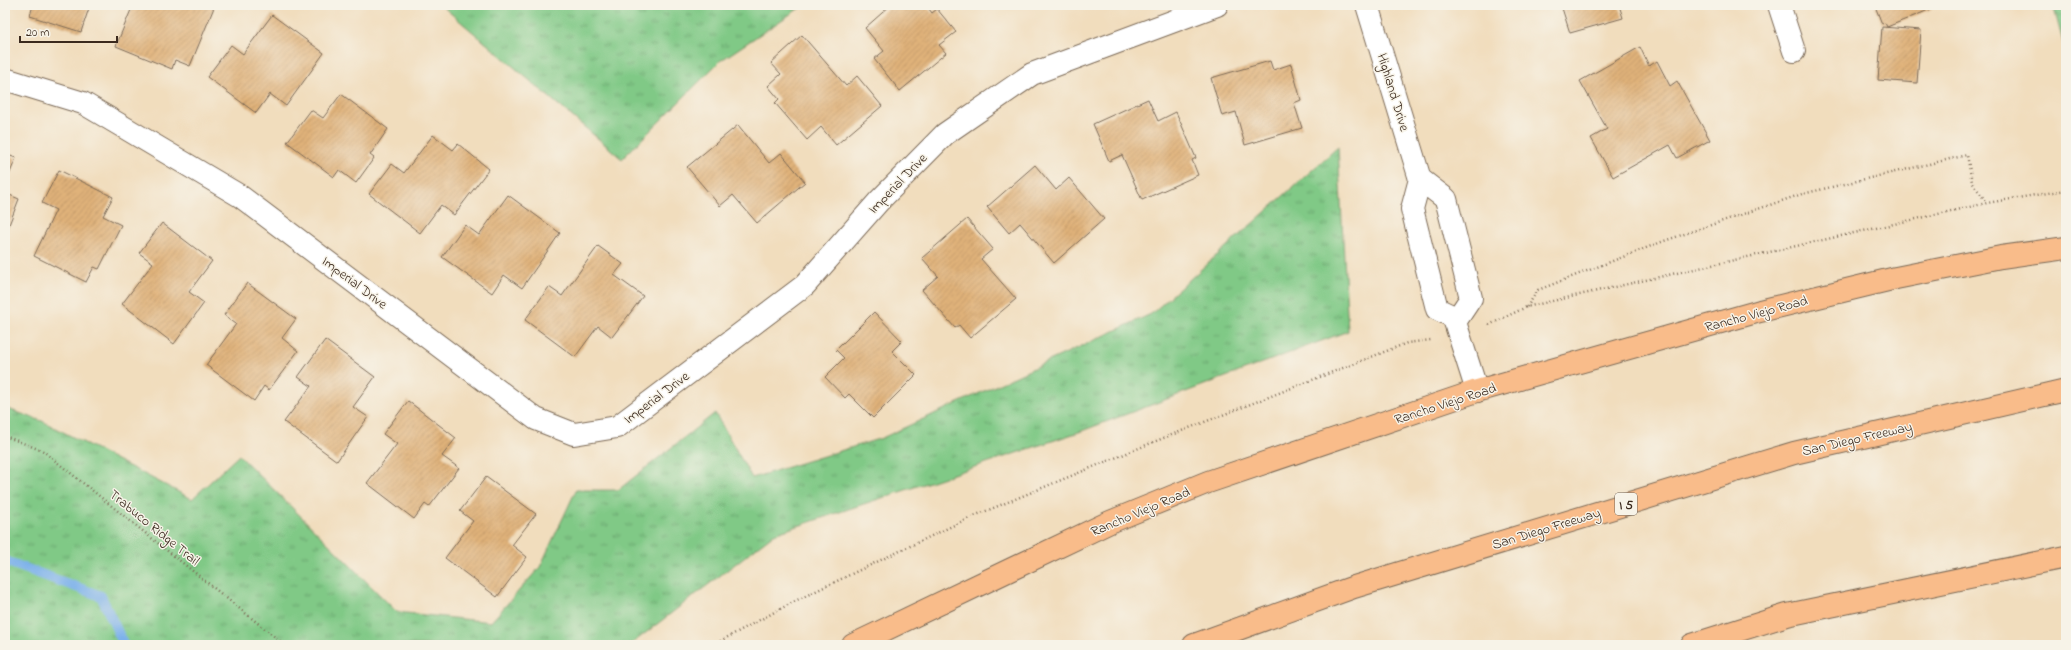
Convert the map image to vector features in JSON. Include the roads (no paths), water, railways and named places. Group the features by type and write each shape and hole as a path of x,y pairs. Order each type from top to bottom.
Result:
{"main road":[{"name":"Rancho Viejo Road","path":"853,645 1110,522 1187,491 1477,391 1760,311 1874,284 2001,257 2066,248"},
{"name":"San Diego Freeway","path":"1194,645 1354,587 1794,453 2066,390"},
{"path":"1692,645 1786,615 2066,557"}],"street":[{"name":"Imperial Drive","path":"5,79 82,103 240,196 536,419 574,434 617,427 805,285 879,201 945,134 1032,74 1217,5"},
{"name":"Highland Drive","path":"1367,5 1420,179"},
{"path":"1779,5 1794,51"},
{"path":"1458,328 1471,298 1467,277 1446,199 1420,179 1412,209 1437,309 1458,328 1477,391"}],"waterway":[{"path":"5,561 101,596 124,645"}]}
